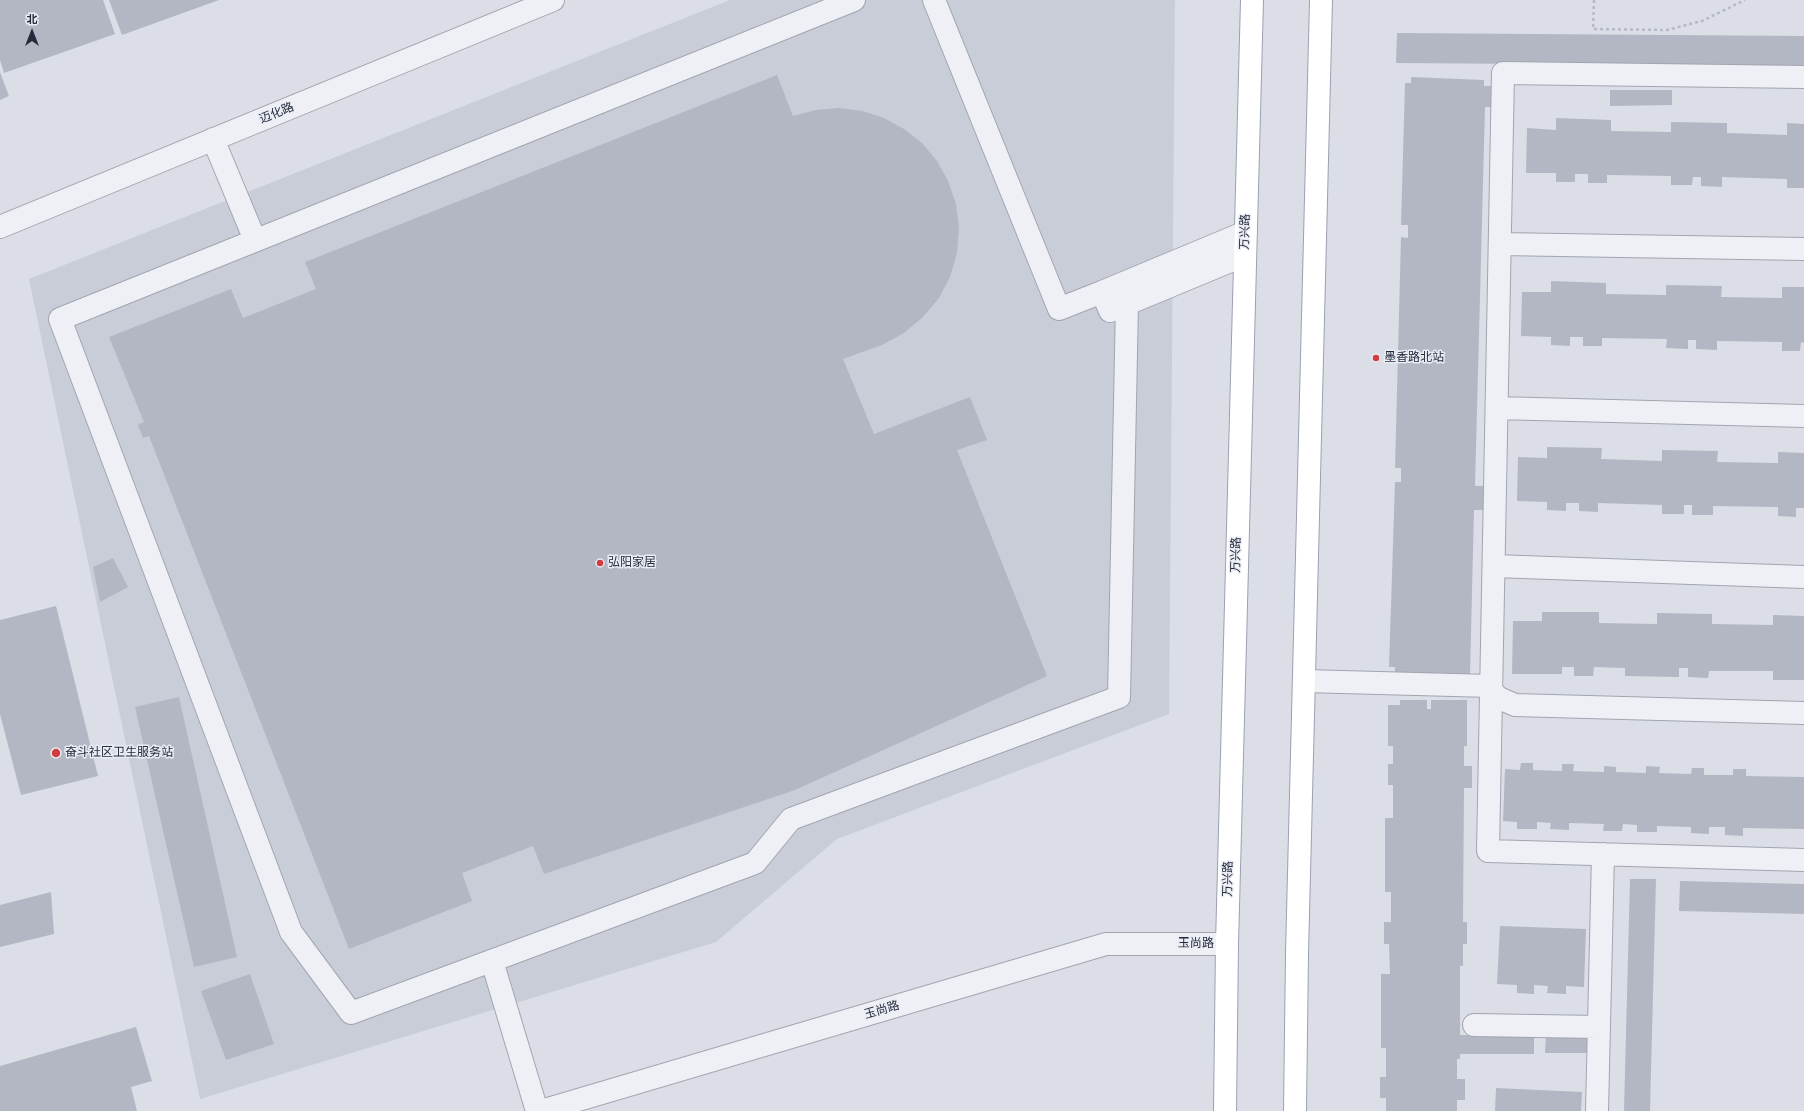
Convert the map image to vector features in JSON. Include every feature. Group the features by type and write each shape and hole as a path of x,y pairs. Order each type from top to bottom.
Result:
{"main road":[{"name":"万兴路","path":"1225,1111 1227,944 1252,0"},
{"path":"1294,1111 1321,0"}],"street":[{"name":"迈化路","path":"0,227 553,0"},
{"path":"854,0 60,319 291,932 351,1013 755,863 791,819 1119,697 1127,304"},
{"path":"934,0 1059,309 1246,232"},
{"path":"1804,77 1503,73 1488,851 1804,860"},
{"path":"213,140 255,240"},
{"path":"1500,244 1804,249"},
{"path":"1102,292 1110,311 1245,255"},
{"path":"1496,408 1804,416"},
{"path":"1494,566 1804,577"},
{"path":"1304,681 1491,686"},
{"path":"1491,686 1493,692 1499,698 1515,705 1804,713"},
{"path":"1597,1111 1604,854"},
{"name":"玉尚路","path":"541,1111 1106,944 1227,944"},
{"path":"492,961 538,1111"},
{"path":"1474,1025 1599,1027"}],"path":[{"path":"1594,0 1593,29 1667,30 1702,21 1745,0"}],"shaded area":[{"name":"弘阳家居","path":"730,0 1175,0 1169,714 837,839 716,942 200,1099 29,279"}],"building":[{"path":"0,0 103,0 115,34 4,73 0,60"},
{"path":"109,0 219,0 122,35"},
{"path":"1397,33 1804,36 1804,66 1396,63"},
{"path":"0,72 9,96 0,100"},
{"name":"弘阳家居","path":"777,75 793,116 816,110 839,108 862,111 884,118 904,129 922,143 937,161 948,181 956,204 959,228 957,253 950,277 939,298 923,317 904,333 882,345 843,359 874,434 970,397 987,440 957,450 1047,676 795,790 544,874 533,846 462,873 472,901 349,949 149,436 143,438 138,425 144,422 109,337 231,289 243,318 316,289 305,262"},
{"path":"1411,77 1484,80 1484,86 1493,86 1493,107 1485,107 1475,486 1485,486 1484,510 1474,510 1470,674 1395,673 1395,667 1389,667 1395,482 1401,482 1401,468 1395,468 1401,237 1408,238 1408,225 1401,225 1405,83 1411,83"},
{"path":"1610,90 1672,90 1672,105 1610,106"},
{"path":"1556,118 1611,120 1611,131 1671,132 1671,122 1727,123 1727,133 1787,135 1787,123 1804,124 1804,188 1787,188 1787,179 1722,177 1722,187 1701,186 1701,177 1693,177 1692,185 1671,185 1671,176 1607,175 1607,183 1588,183 1588,174 1575,174 1575,182 1556,182 1556,173 1526,173 1527,128 1556,130"},
{"path":"1551,281 1606,283 1606,294 1666,295 1666,285 1722,286 1721,297 1782,298 1782,287 1804,287 1804,343 1801,342 1800,351 1782,351 1782,342 1717,341 1717,350 1696,349 1696,340 1688,340 1688,349 1666,348 1667,339 1602,338 1602,346 1583,346 1583,337 1570,337 1570,346 1551,345 1551,337 1521,336 1522,292 1551,292"},
{"path":"1547,447 1602,448 1601,459 1662,461 1662,450 1718,451 1717,462 1778,463 1778,452 1804,453 1804,508 1796,508 1796,517 1778,516 1778,507 1713,506 1713,515 1692,515 1692,505 1684,505 1684,514 1662,514 1662,505 1598,503 1598,512 1579,511 1579,503 1566,503 1566,511 1547,510 1547,502 1517,501 1518,457 1547,458"},
{"path":"113,558 128,587 100,602 93,567"},
{"path":"56,606 98,776 21,795 0,714 0,620"},
{"path":"1542,612 1599,612 1599,623 1657,624 1657,613 1712,614 1712,624 1773,625 1773,615 1804,616 1804,680 1773,680 1773,671 1709,671 1708,678 1688,677 1688,668 1679,668 1679,677 1625,676 1625,668 1594,667 1593,676 1574,676 1574,667 1562,667 1562,674 1512,674 1513,621 1542,621"},
{"path":"179,697 237,957 194,967 135,707"},
{"path":"1400,700 1427,700 1427,709 1431,709 1431,700 1467,700 1467,746 1464,746 1464,766 1472,766 1472,788 1464,788 1463,922 1467,922 1467,944 1463,944 1463,966 1460,966 1460,1035 1534,1035 1534,1054 1460,1054 1460,1059 1457,1059 1457,1079 1465,1079 1465,1100 1457,1100 1457,1111 1386,1111 1386,1098 1380,1098 1380,1077 1386,1077 1386,1048 1381,1048 1381,974 1390,974 1389,944 1384,944 1384,922 1391,922 1391,892 1385,892 1385,818 1393,818 1393,785 1388,785 1388,764 1393,764 1393,746 1388,746 1388,705 1400,705"},
{"path":"1521,763 1533,763 1533,770 1562,771 1562,764 1574,764 1573,771 1604,772 1604,766 1616,767 1616,772 1646,773 1646,766 1660,767 1659,773 1691,774 1692,768 1704,768 1704,775 1733,775 1733,769 1746,769 1746,776 1804,777 1804,829 1743,828 1743,836 1725,835 1725,827 1709,827 1709,834 1691,833 1691,827 1657,826 1657,832 1637,832 1637,825 1623,824 1622,831 1603,831 1604,824 1569,823 1569,830 1550,829 1551,823 1537,822 1537,829 1517,829 1517,822 1503,821 1505,769 1520,770"},
{"path":"1630,879 1656,879 1650,1111 1624,1111"},
{"path":"1680,881 1804,884 1804,914 1679,911"},
{"path":"51,892 54,934 0,947 0,905"},
{"path":"1500,926 1586,929 1584,987 1566,986 1566,994 1547,993 1548,986 1534,985 1534,994 1517,993 1517,985 1497,984"},
{"path":"250,974 274,1044 226,1060 201,991"},
{"path":"136,1027 152,1081 131,1087 137,1111 0,1111 0,1066"},
{"path":"1546,1035 1588,1036 1588,1053 1545,1053"},
{"path":"1496,1088 1582,1092 1581,1111 1495,1111"}],"place":[{"name":"墨香路北站","path":"1376,358"},
{"name":"弘阳家居","path":"600,563"},
{"name":"奋斗社区卫生服务站","path":"56,753"}]}
